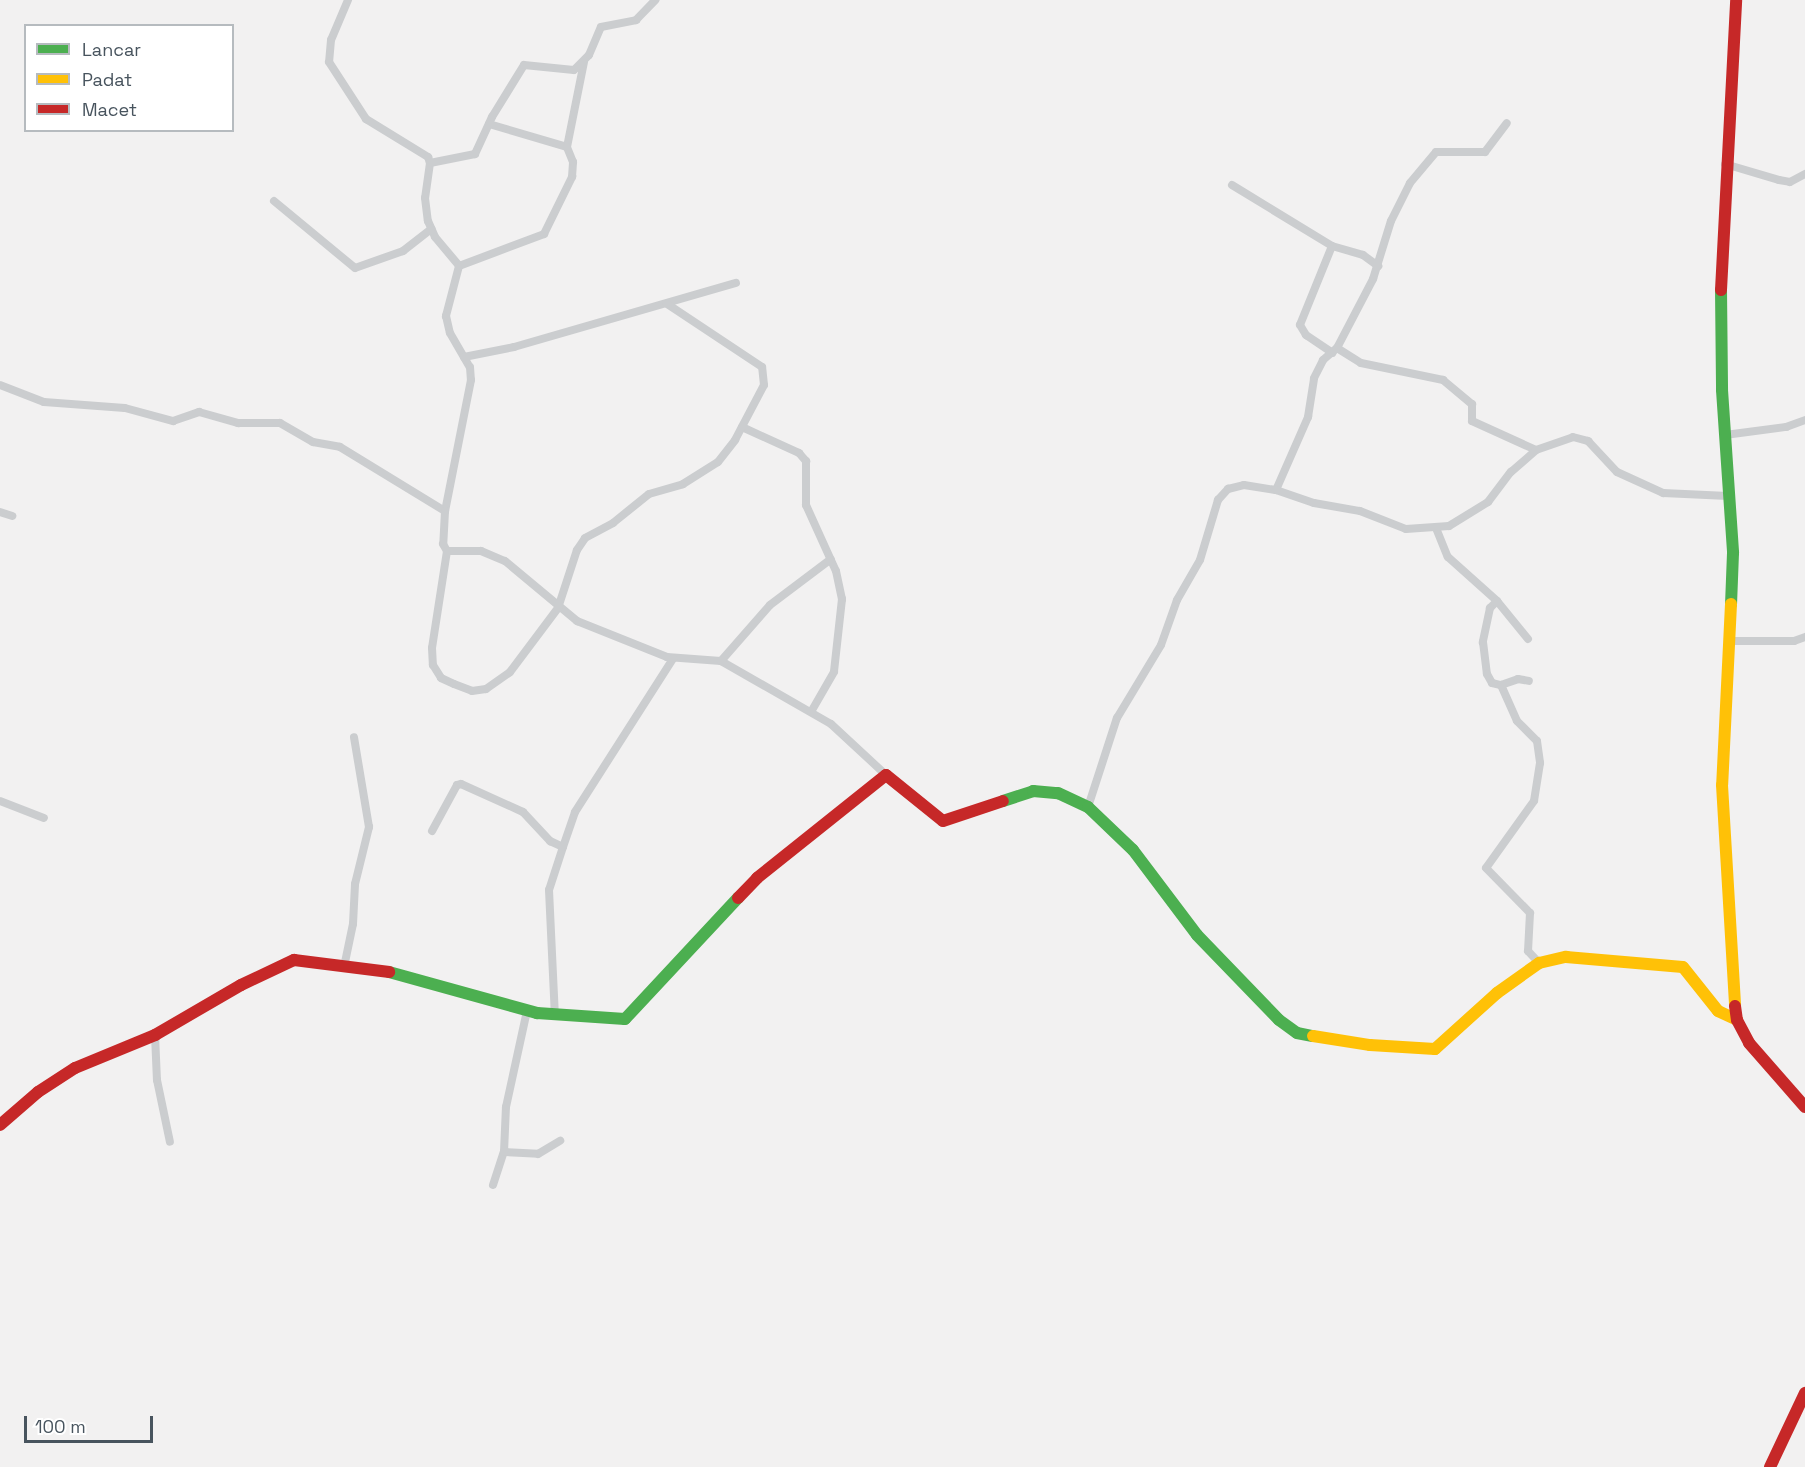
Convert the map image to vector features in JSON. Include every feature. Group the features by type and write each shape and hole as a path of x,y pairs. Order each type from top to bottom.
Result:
{"street":[{"path":"348,0 331,40 329,62 366,119 382,132 425,153 430,163 425,198 431,230 459,266"},
{"path":"459,266 544,234 572,177 573,162 567,147 584,62 601,27 636,20 655,0"},
{"path":"1736,0 1733,97 1725,164 1721,286 1725,435 1733,553 1722,785 1737,1020 1760,1059 1805,1107"},
{"path":"430,163 475,154 489,124 524,65 567,71 584,62"},
{"path":"1276,490 1308,417 1314,378 1323,360 1335,351 1378,266 1384,241 1402,198 1430,157 1440,151 1485,152 1507,123"},
{"path":"489,124 567,147"},
{"path":"1725,164 1790,182 1805,174"},
{"path":"1232,185 1332,246 1363,255 1378,266"},
{"path":"274,201 355,268 403,251 431,230"},
{"path":"1332,246 1300,327 1335,351 1361,363 1443,380 1472,404 1472,421 1536,450"},
{"path":"459,266 446,316 450,333 464,357 471,380 445,511 443,544 447,551 432,648 433,665 441,678 472,691 486,689 498,682 558,608 577,550 585,538 613,523 649,494 702,475 718,462 742,427 764,385 762,367 667,304"},
{"path":"464,357 514,347 552,333 667,304 736,283"},
{"path":"0,384 44,402 125,408 173,421 199,412 238,423 280,423 313,442 342,448 445,511"},
{"path":"1725,435 1786,427 1805,420"},
{"path":"742,427 799,453 806,461 806,505 831,559 842,599 834,672 811,712"},
{"path":"1088,807 1117,718 1161,645 1177,600 1200,560 1222,493 1244,485 1276,490 1314,503 1360,512 1400,528 1436,528 1455,524 1488,502 1511,472 1536,450 1562,438 1582,438 1617,472 1663,493 1728,496"},
{"path":"0,513 12,516"},
{"path":"1436,528 1448,557 1497,601 1528,639"},
{"path":"447,551 481,551 505,561 558,608 577,621 673,659 721,662 811,712 863,751 927,812 944,821 1033,791 1058,793 1088,807 1133,850 1197,935 1257,993 1279,1020 1297,1033 1370,1045 1435,1049 1497,993 1539,963 1583,957 1674,964 1691,973 1718,1011 1737,1020"},
{"path":"721,662 770,605 831,559"},
{"path":"1497,601 1490,608 1483,642 1487,674 1492,683 1501,685 1518,679 1528,681"},
{"path":"1730,641 1794,641 1805,637"},
{"path":"555,1016 549,890 569,822 673,659"},
{"path":"1501,685 1517,721 1536,741 1540,763 1534,801 1486,868 1530,913 1528,951 1539,963"},
{"path":"344,967 353,924 355,884 369,827 354,737"},
{"path":"0,1125 75,1068 155,1035 285,963 303,959 395,973 474,993 527,1011 555,1016 620,1021 631,1017 674,964 757,878 886,775"},
{"path":"432,831 457,785 460,784 523,812 550,841 563,847"},
{"path":"0,801 44,818"},
{"path":"493,1185 504,1152 506,1107 527,1011"},
{"path":"155,1035 157,1080 170,1142"},
{"path":"504,1152 538,1154 560,1141"},
{"path":"1770,1467 1805,1393"}],"traffic: fast":[{"path":"1721,290 1722,390 1733,553 1731,604"},
{"path":"1003,801 1033,791 1058,793 1088,807 1133,850 1197,935 1279,1020 1297,1033 1313,1036"},
{"path":"389,972 537,1013 625,1019 738,898"}],"traffic: slow":[{"path":"1731,604 1722,785 1735,1006"},
{"path":"1313,1036 1370,1045 1435,1049 1497,993 1539,963 1566,957 1683,967 1718,1011 1737,1020"}],"traffic: jam":[{"path":"1721,290 1736,0"},
{"path":"738,898 757,878 886,775 943,821 1003,801"},
{"path":"0,1125 38,1092 75,1068 155,1035 241,985 294,960 389,972"},
{"path":"1735,1006 1737,1020 1749,1043 1805,1107"},
{"path":"1770,1467 1805,1393"}]}
